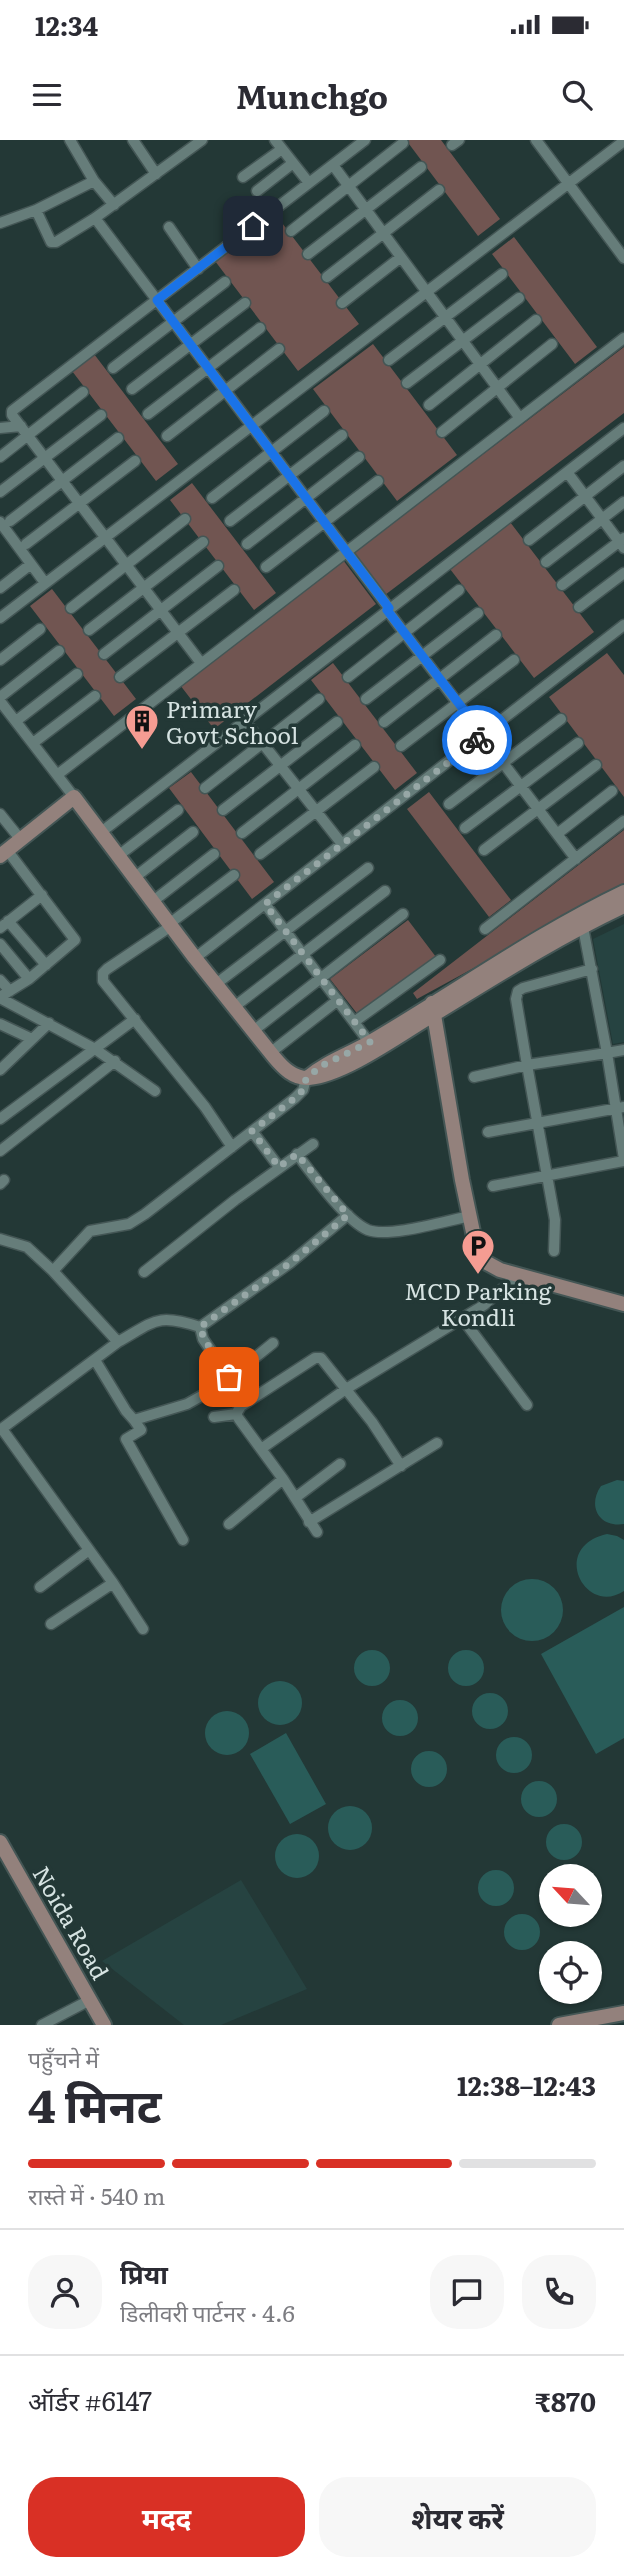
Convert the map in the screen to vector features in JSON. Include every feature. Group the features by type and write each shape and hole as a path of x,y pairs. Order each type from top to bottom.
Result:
{"street":[{"path":"70,140 94,181 114,205"},
{"path":"133,140 156,174"},
{"path":"36,210 52,243 114,205 202,140"},
{"path":"275,140 309,184"},
{"path":"201,663 12,415 12,411 365,140"},
{"path":"536,140 624,258"},
{"path":"1,615 624,141"},
{"path":"291,231 403,143"},
{"path":"243,177 282,149"},
{"path":"257,191 293,163"},
{"path":"333,165 519,417"},
{"path":"308,254 421,167"},
{"path":"0,223 36,210 94,181"},
{"path":"327,277 439,190"},
{"path":"95,218 576,859"},
{"path":"169,227 198,269"},
{"path":"342,303 401,257"},
{"path":"389,360 502,274"},
{"path":"113,368 225,282"},
{"path":"407,383 519,298"},
{"path":"132,389 245,303"},
{"path":"429,405 536,320"},
{"path":"148,415 260,328"},
{"path":"57,775 624,338"},
{"path":"442,432 552,344"},
{"path":"167,436 279,349"},
{"path":"0,457 83,393"},
{"path":"212,498 324,411"},
{"path":"0,492 101,415"},
{"path":"0,428 21,426"},
{"path":"100,832 624,428"},
{"path":"230,521 342,435"},
{"path":"45,583 3,524 118,438"},
{"path":"247,544 359,457"},
{"path":"26,544 135,461"},
{"path":"529,540 624,466"},
{"path":"562,586 622,542 567,472"},
{"path":"265,567 378,481"},
{"path":"546,562 624,502"},
{"path":"71,608 185,519"},
{"path":"89,630 203,542"},
{"path":"0,588 31,564"},
{"path":"104,654 218,566"},
{"path":"579,607 624,573"},
{"path":"120,677 234,590"},
{"path":"348,677 459,590"},
{"path":"366,699 478,613"},
{"path":"195,958 624,625"},
{"path":"0,660 40,629"},
{"path":"384,722 496,635"},
{"path":"59,651 0,699 152,902 271,1054 285,1070 306,1079"},
{"path":"401,746 513,660"},
{"path":"16,721 77,674"},
{"path":"33,743 94,696"},
{"path":"205,788 319,699"},
{"path":"449,804 561,719"},
{"path":"245,720 342,844"},
{"path":"223,810 337,722"},
{"path":"466,828 578,743"},
{"path":"242,832 355,744"},
{"path":"484,850 596,765"},
{"path":"260,854 374,767"},
{"path":"557,834 612,791"},
{"path":"74,797 4,853 42,895 75,940 29,979 0,998 116,1061 155,1091"},
{"path":"118,856 178,810"},
{"path":"0,814 21,839"},
{"path":"485,929 624,821"},
{"path":"134,878 194,832"},
{"path":"152,902 214,854"},
{"path":"216,984 368,868"},
{"path":"232,1147 205,1107 103,981 103,973 170,925 234,874"},
{"path":"234,1007 385,891"},
{"path":"53,1271 90,1231 138,1220 295,1098 303,1090 306,1079 321,1066 373,1046 624,892"},
{"path":"42,895 4,924 46,965"},
{"path":"265,904 373,1046"},
{"path":"580,919 624,906"},
{"path":"253,1031 404,914"},
{"path":"494,1186 624,1160 620,1108 580,919"},
{"path":"0,944 29,979"},
{"path":"354,1022 440,961"},
{"path":"554,1251 555,1220 516,999 518,990 592,969"},
{"path":"0,980 10,991"},
{"path":"271,1054 338,1000"},
{"path":"433,1009 477,1251 486,1263 518,1275 624,1304"},
{"path":"3,1112 135,1019"},
{"path":"0,1070 4,1060 33,1039 49,1023"},
{"path":"0,1024 33,1039"},
{"path":"474,1077 527,1065 624,1050"},
{"path":"0,1151 116,1061"},
{"path":"488,1132 620,1108"},
{"path":"252,1131 279,1167"},
{"path":"145,1272 279,1167 313,1144"},
{"path":"297,1154 348,1215 363,1228 386,1233 470,1216"},
{"path":"143,1629 113,1583 1,1430 118,1342 156,1321 165,1319 200,1327 290,1263 348,1215"},
{"path":"0,1239 24,1244 53,1271 118,1342"},
{"path":"261,1449 346,1389 484,1305 518,1275"},
{"path":"462,1318 527,1405"},
{"path":"200,1327 204,1339 229,1377"},
{"path":"134,1420 187,1405 221,1385 273,1343"},
{"path":"236,1414 241,1406 315,1359 321,1358 401,1466"},
{"path":"94,1360 141,1430 126,1439 183,1540"},
{"path":"214,1417 236,1414"},
{"path":"236,1414 317,1532"},
{"path":"309,1521 437,1443"},
{"path":"295,1498 340,1464"},
{"path":"229,1524 283,1479"},
{"path":"40,1587 89,1550"},
{"path":"51,1624 113,1583"},
{"name":"Noida Road","path":"0,1842 104,2025"},
{"path":"42,2025 90,2000"},
{"path":"559,2025 624,2013"}],"shaded area":[{"path":"406,140 441,140 500,219 478,236"},
{"path":"276,215 359,324 298,371 215,261"},
{"path":"514,237 597,347 575,364 492,254"},
{"path":"373,344 457,455 397,501 313,389"},
{"path":"624,347 624,413 385,595 353,553"},
{"path":"94,354 178,464 156,481 72,371"},
{"path":"192,483 276,593 254,610 170,500"},
{"path":"510,522 594,632 534,678 450,569"},
{"path":"343,560 376,604 214,729 180,685"},
{"path":"52,589 136,699 114,716 30,606"},
{"path":"607,653 624,675 624,797 549,697"},
{"path":"333,663 417,773 395,790 311,680"},
{"path":"191,772 274,882 252,899 169,788"},
{"path":"429,792 511,900 489,917 407,809"},
{"path":"624,830 624,886 417,999 413,993"},
{"path":"408,920 436,957 359,1016 330,979"},
{"path":"624,924 624,1042 613,1044 593,939"},
{"path":"617,1480 624,1481 624,1524 608,1523 598,1514 596,1508 595,1501 601,1486"},
{"path":"607,1534 624,1540 624,1591 610,1597 597,1595 586,1588 579,1577 577,1565 580,1552 589,1541"},
{"path":"532,1579 554,1588 563,1610 554,1632 532,1641 510,1632 501,1610 510,1588"},
{"path":"624,1607 624,1738 596,1754 541,1654"},
{"path":"372,1650 385,1655 390,1668 385,1681 372,1686 359,1681 354,1668 359,1655"},
{"path":"466,1650 479,1655 484,1668 479,1681 466,1686 453,1681 448,1668 453,1655"},
{"path":"280,1681 289,1682 296,1687 301,1694 301,1712 296,1719 289,1724 280,1725 271,1724 264,1719 259,1712 258,1703 259,1694 264,1687 271,1682"},
{"path":"490,1693 503,1698 508,1711 503,1724 490,1729 477,1724 472,1711 477,1698"},
{"path":"400,1700 413,1705 418,1718 413,1731 400,1736 387,1731 382,1718 387,1705"},
{"path":"227,1711 236,1712 243,1717 248,1724 248,1742 243,1749 236,1754 227,1755 218,1754 211,1749 206,1742 205,1733 206,1724 211,1717 218,1712"},
{"path":"286,1733 326,1804 290,1824 250,1754"},
{"path":"514,1737 527,1742 532,1755 527,1768 514,1773 501,1768 496,1755 501,1742"},
{"path":"429,1751 442,1756 447,1769 442,1782 429,1787 416,1782 411,1769 416,1756"},
{"path":"539,1781 552,1786 557,1799 552,1812 539,1817 526,1812 521,1799 526,1786"},
{"path":"350,1806 359,1807 366,1812 371,1819 371,1837 366,1844 359,1849 350,1850 341,1849 334,1844 329,1837 328,1828 329,1819 334,1812 341,1807"},
{"path":"564,1824 577,1829 582,1842 577,1855 564,1860 551,1855 546,1842 551,1829"},
{"path":"297,1834 306,1835 313,1840 318,1847 318,1865 313,1872 306,1877 297,1878 288,1877 281,1872 276,1865 275,1856 276,1847 281,1840 288,1835"},
{"path":"496,1870 509,1875 514,1888 509,1901 496,1906 483,1901 478,1888 483,1875"},
{"path":"241,1880 307,1989 221,2025 184,2025 102,1961"},
{"path":"522,1914 535,1919 540,1932 535,1945 522,1950 509,1945 504,1932 509,1919"}],"way so far":[{"path":"229,1377 204,1339 200,1327 290,1263 348,1215 297,1154 279,1167 252,1131 295,1098 303,1090 306,1079 321,1066 370,1042 265,904 477,740"}],"place":[{"name":"Primary Govt School","path":"142,751"},
{"name":"MCD Parking Kondli","path":"478,1276"}],"route":[{"path":"253,226 157,300 483,735 477,740"}]}
